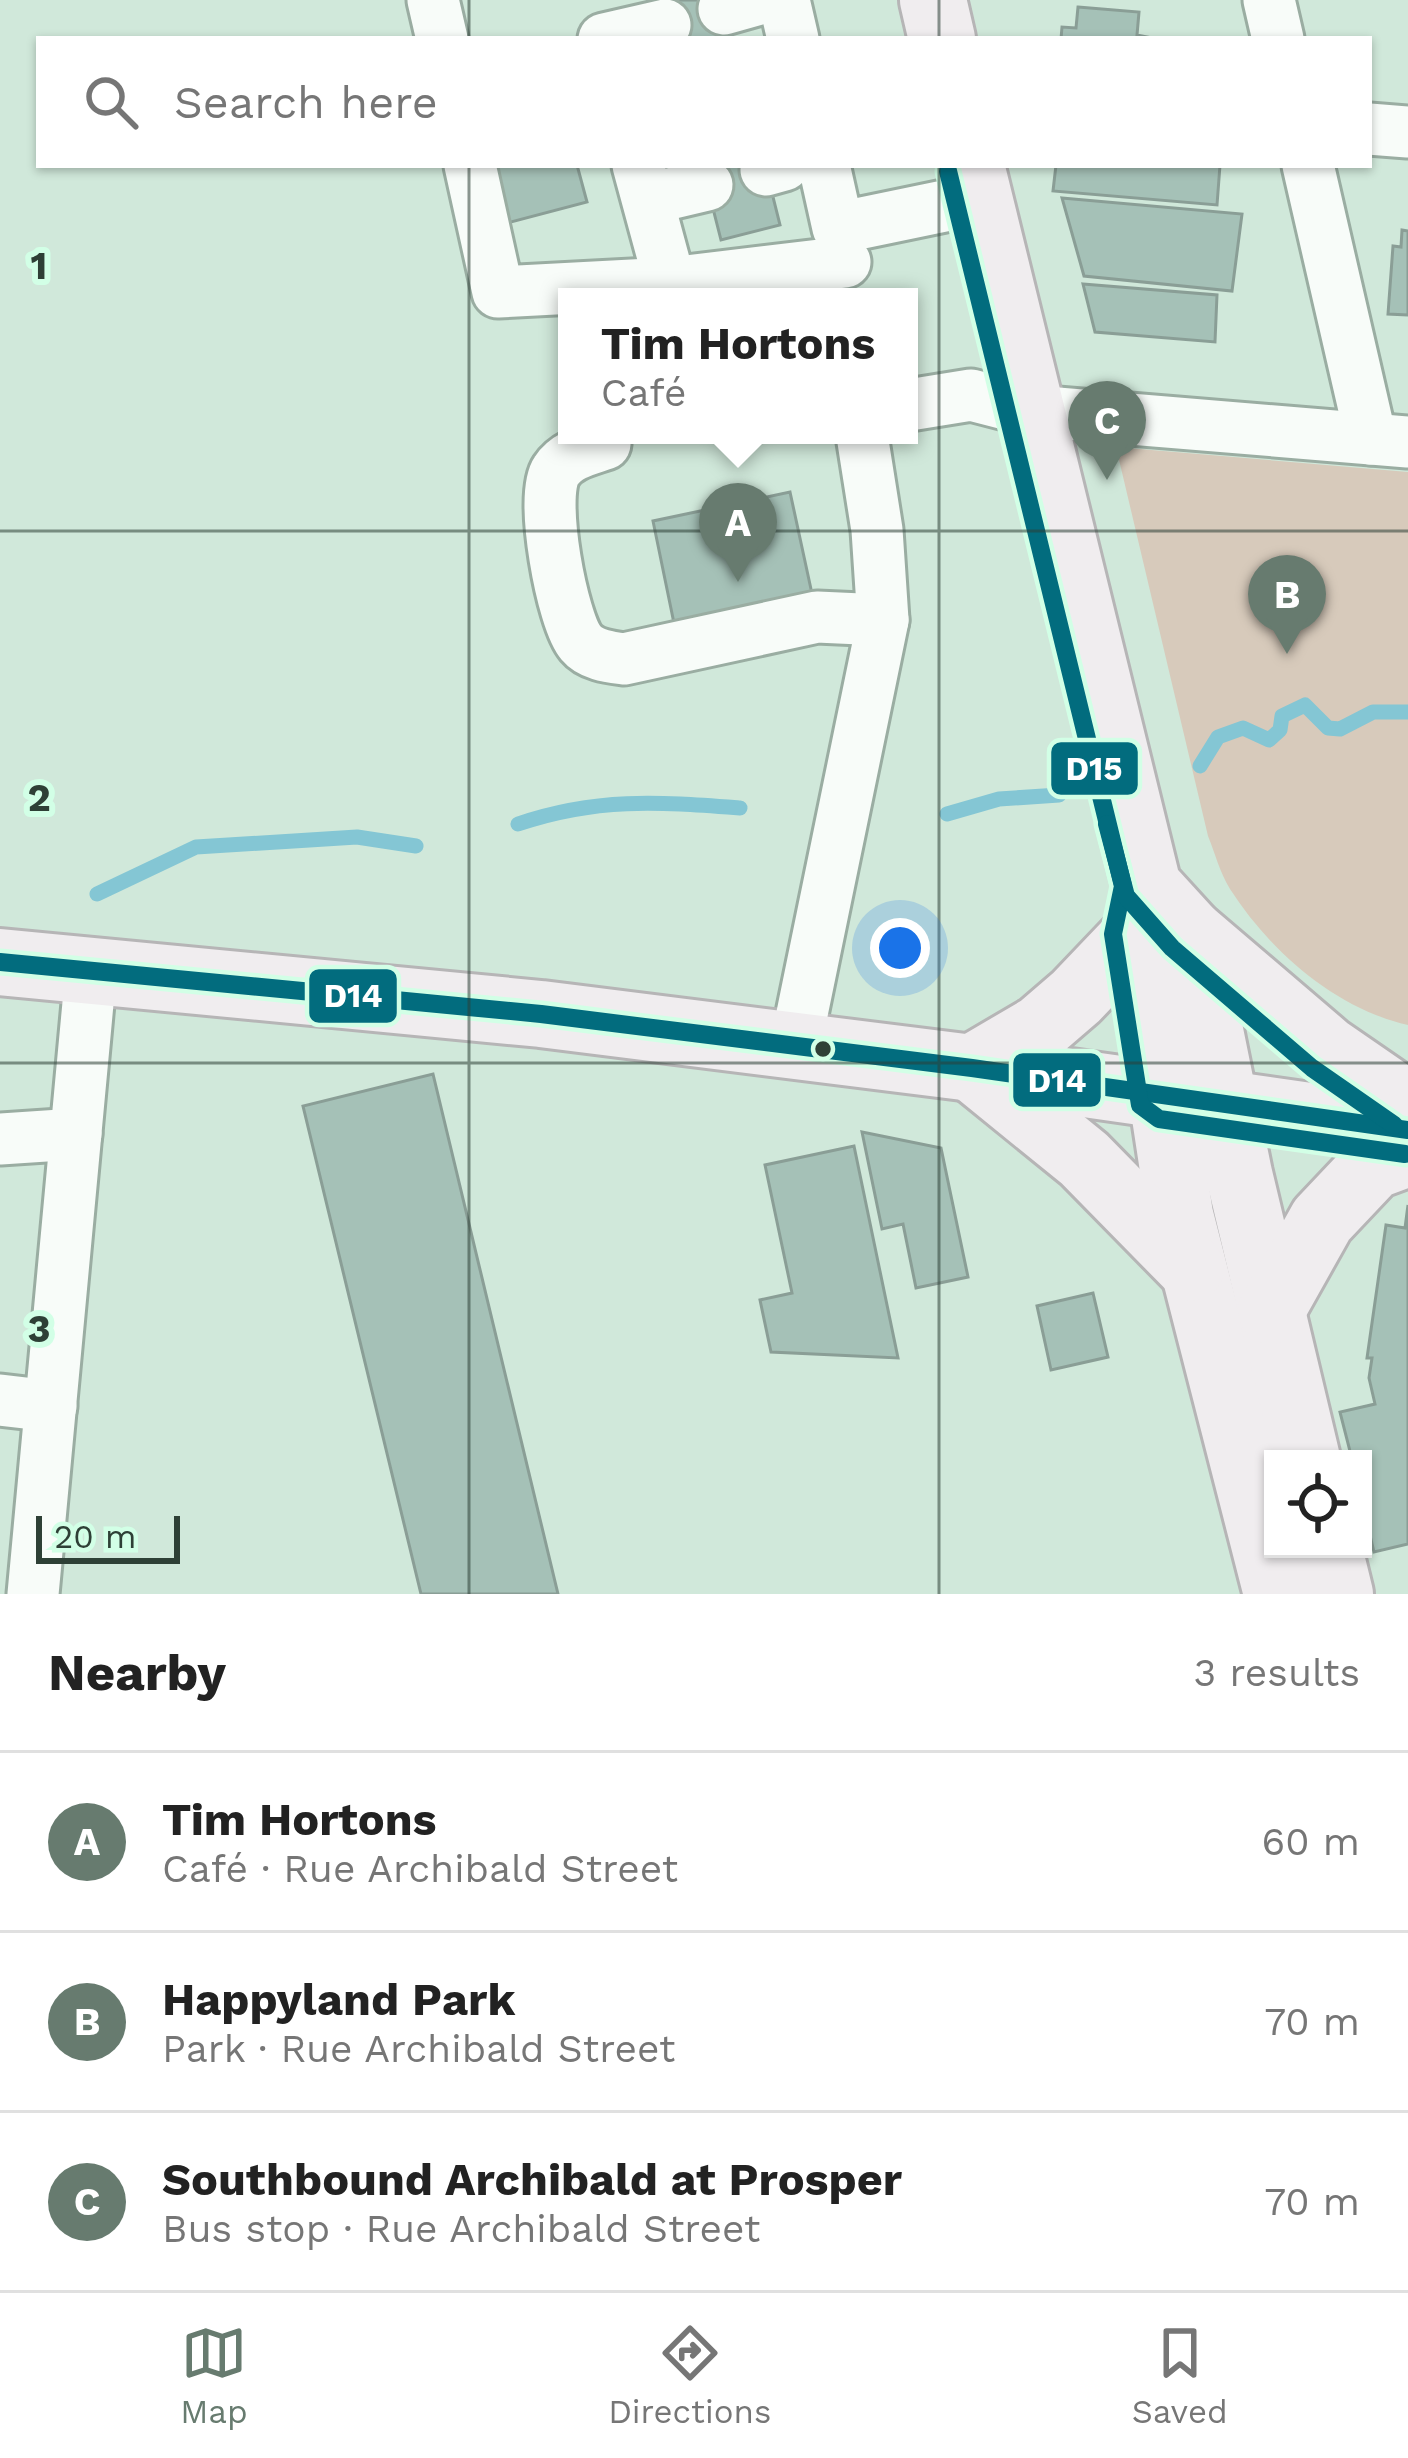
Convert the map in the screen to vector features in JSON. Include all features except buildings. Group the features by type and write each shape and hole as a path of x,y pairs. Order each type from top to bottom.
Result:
{"main road":[{"path":"933,0 941,36"},
{"path":"974,182 1153,899 1193,1099 1271,1311 1304,1450"},
{"path":"972,1068 1040,1028 1076,997 1153,899"},
{"path":"1153,899 1328,1050 1408,1105"},
{"path":"0,962 541,1014 972,1068 1408,1130"},
{"path":"972,1068 1084,1159 1191,1268"},
{"path":"1193,1099 1191,1268 1277,1594"},
{"path":"1271,1311 1322,1220 1373,1166 1408,1154"},
{"path":"1331,1558 1340,1594"}],"street":[{"path":"433,0 441,36"},
{"path":"590,0 602,36"},
{"path":"784,0 792,36"},
{"path":"1269,0 1277,36"},
{"path":"616,36 665,25"},
{"path":"1372,129 1408,132"},
{"path":"471,168 498,292 558,289"},
{"path":"825,168 844,262"},
{"path":"918,404 971,395 1034,411 1390,441 1309,168"},
{"path":"670,283 643,182 707,184"},
{"path":"574,288 670,283 844,262 974,182"},
{"path":"605,444 575,454 560,466 550,488 550,531 572,625 582,645 602,656 624,659 817,616 883,620"},
{"path":"794,1048 883,620 878,530 864,444"},
{"path":"33,1594 91,971"},
{"path":"0,1139 76,1134"},
{"path":"0,1400 51,1406"}],"shaded area":[{"path":"1116,447 1408,472 1408,1025 1355,1005 1306,974 1264,934 1226,883 1208,836"}],"waterway":[{"path":"1200,766 1218,737 1243,728 1269,740 1280,730 1282,716 1305,705 1328,728 1340,729 1373,712 1408,712"},
{"path":"947,814 999,799 1059,795"},
{"path":"518,824 602,805 740,808"},
{"path":"97,894 196,847 357,837 416,846"}],"transit line":[{"name":"D15","path":"948,171 1123,886 1113,934 1140,1105 1159,1119 1405,1154"},
{"name":"D15","path":"1107,824 1126,896 1172,948 1312,1068 1394,1125"},
{"name":"D14","path":"0,962 541,1014 972,1068 1408,1130"}],"place":[{"name":"Southbound Archibald at Prosper","path":"1107,480"},
{"name":"Tim Hortons","path":"738,582"},
{"name":"Happyland Park","path":"1287,654"}]}
